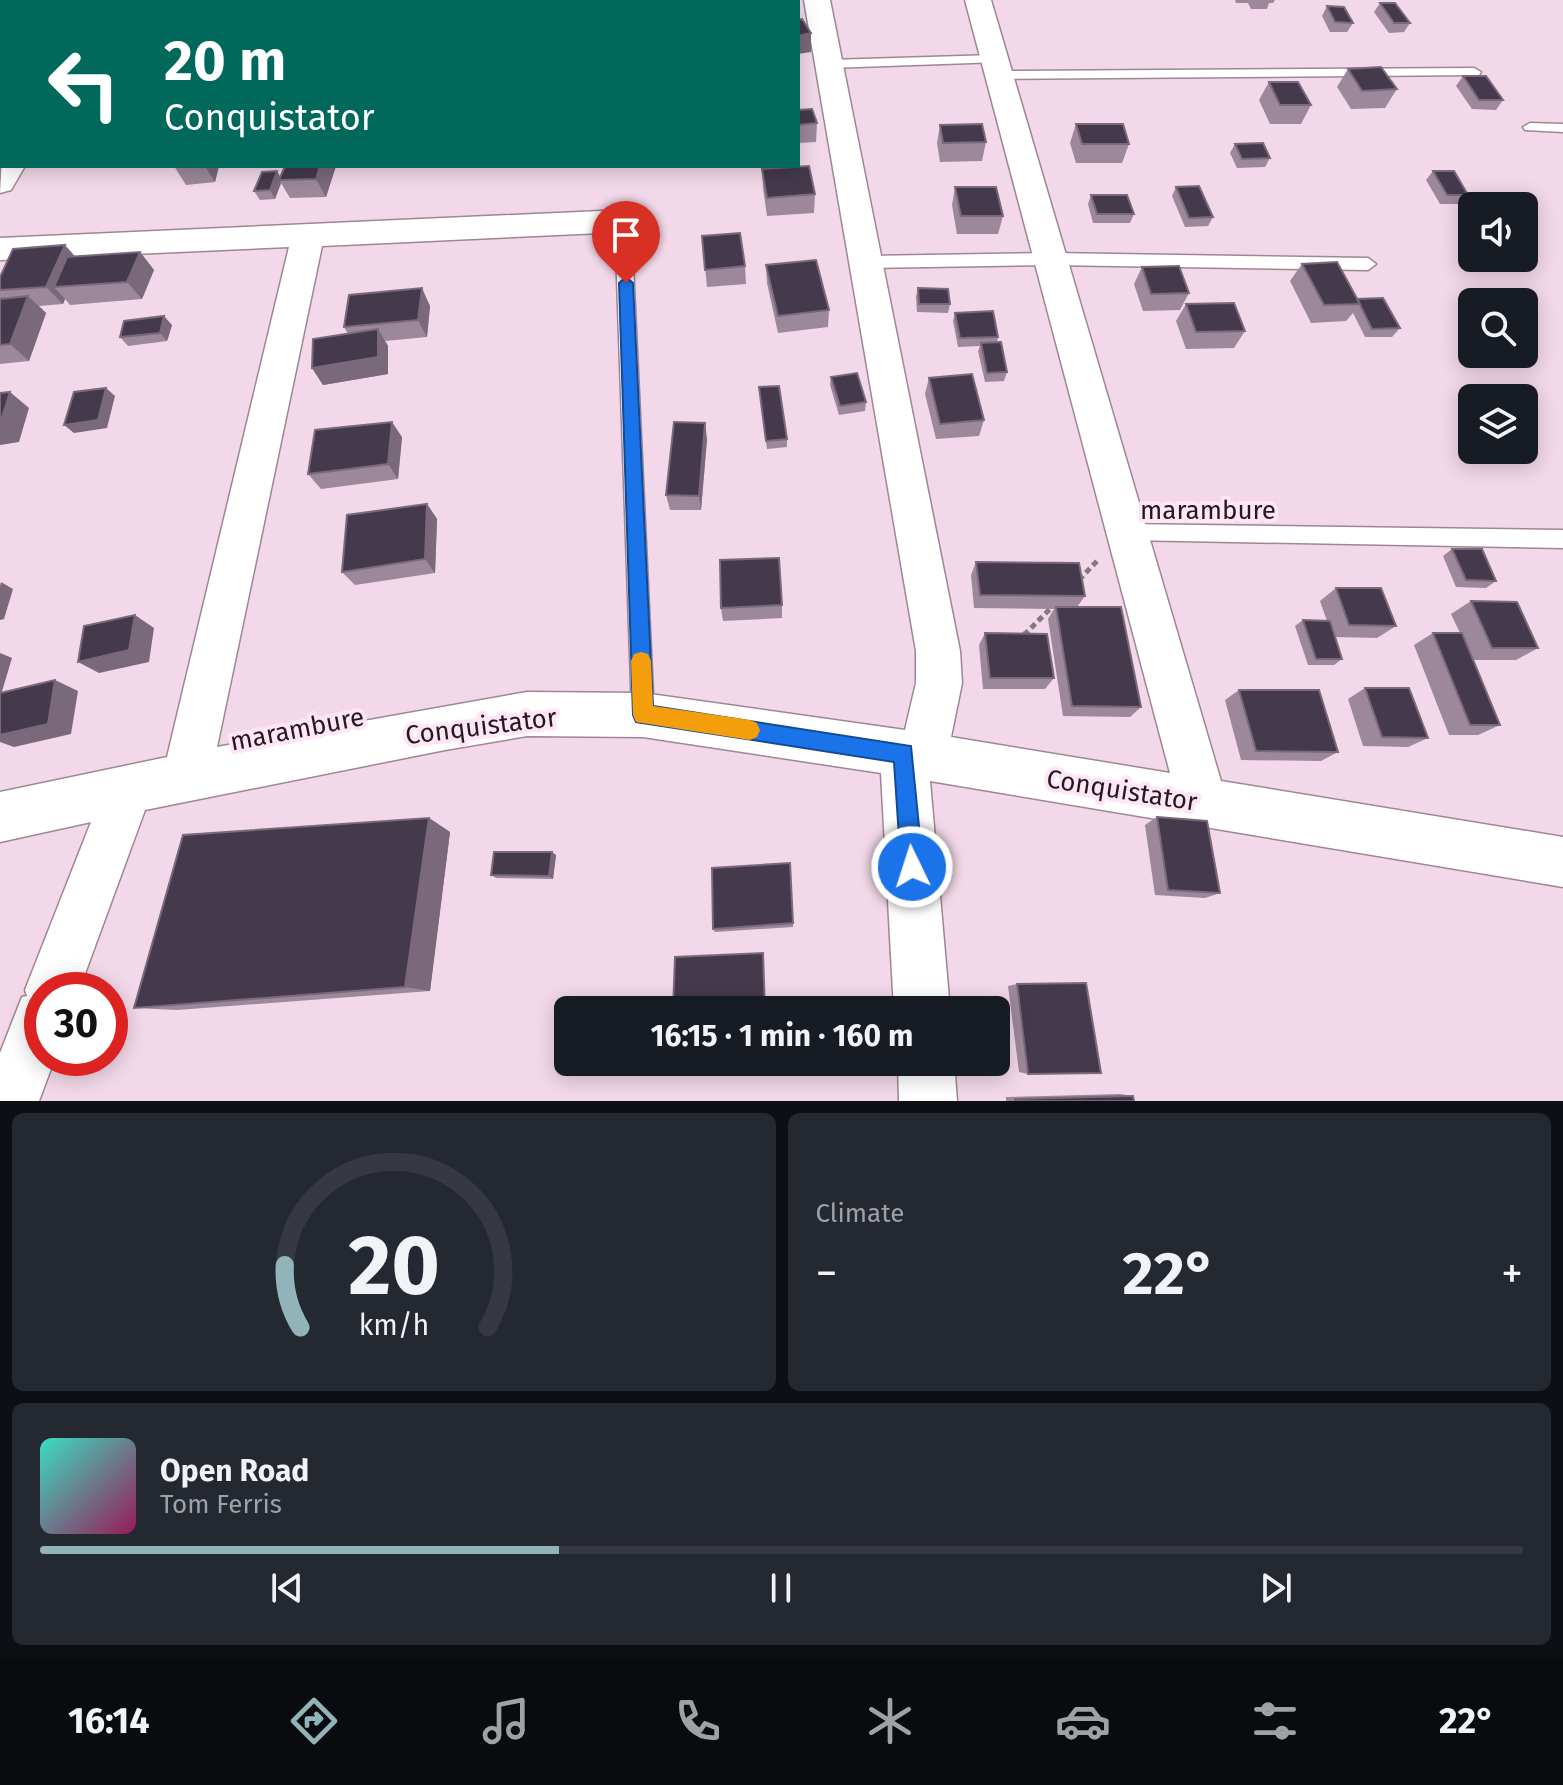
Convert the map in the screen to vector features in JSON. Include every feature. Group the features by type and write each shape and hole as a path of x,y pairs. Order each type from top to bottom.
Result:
{"street":[{"path":"817,0 938,651 939,683 913,756 922,996"},
{"path":"978,0 1051,259 1118,541 1203,803"},
{"path":"0,249 623,221"},
{"path":"186,777 308,235"},
{"name":"Conquistator","path":"0,817 186,777 527,714 643,715 1563,862"},
{"path":"59,972 127,792"},
{"path":"10,1101 24,1064"},
{"path":"927,1076 928,1101"}],"lane":[{"path":"829,64 1474,72"},
{"path":"1530,127 1563,128"},
{"path":"623,221 643,715"},
{"path":"866,262 1051,259 1368,264"},
{"path":"1118,541 1563,539"}],"path":[{"path":"1076,583 1118,541"},
{"path":"1022,639 1065,594"}],"building":[{"path":"1380,3 1395,3 1410,23 1394,23"},
{"path":"1327,6 1344,7 1353,23 1335,22"},
{"path":"802,19 811,33 800,36"},
{"path":"1381,67 1397,89 1362,91 1348,69"},
{"path":"1463,76 1486,76 1503,100 1479,100"},
{"path":"1269,82 1298,82 1311,105 1280,105"},
{"path":"812,109 817,123 800,125 800,110"},
{"path":"982,124 986,142 943,143 940,125"},
{"path":"1076,124 1123,124 1129,144 1082,144"},
{"path":"1263,143 1270,158 1242,159 1235,144"},
{"path":"809,166 815,194 767,198 762,169"},
{"path":"284,168 319,168 316,179 279,180"},
{"path":"277,171 270,190 254,191 262,172"},
{"path":"1433,171 1454,171 1466,192 1447,195"},
{"path":"1199,186 1213,217 1189,218 1176,187"},
{"path":"955,187 996,187 1003,216 961,216"},
{"path":"1091,195 1127,195 1134,214 1097,214"},
{"path":"740,233 745,266 705,270 702,236"},
{"path":"65,245 46,287 0,290 0,277 13,249"},
{"path":"140,252 127,282 54,287 67,257"},
{"path":"816,260 829,310 778,316 766,265"},
{"path":"1337,262 1360,304 1324,305 1302,264"},
{"path":"1179,266 1189,293 1151,294 1142,267"},
{"path":"422,288 418,320 344,327 349,295"},
{"path":"918,288 948,289 950,304 919,304"},
{"path":"28,296 10,344 0,345 0,299"},
{"path":"1383,298 1400,328 1372,329 1357,299"},
{"path":"1234,303 1245,331 1196,332 1186,304"},
{"path":"993,311 998,337 960,338 955,313"},
{"path":"164,316 160,333 120,337 124,321"},
{"path":"378,329 378,357 312,368 313,339"},
{"path":"1001,342 1007,372 987,373 981,343"},
{"path":"857,373 866,402 840,406 831,377"},
{"path":"972,374 984,420 940,424 929,378"},
{"path":"779,386 787,439 766,441 759,387"},
{"path":"106,388 98,420 64,425 74,392"},
{"path":"10,392 0,424 0,393"},
{"path":"392,422 388,464 308,474 315,430"},
{"path":"674,422 705,423 699,496 666,495"},
{"path":"427,504 425,559 342,572 347,515"},
{"path":"1452,549 1482,549 1496,581 1466,580"},
{"path":"779,558 782,605 721,608 720,560"},
{"path":"976,562 1079,563 1085,596 980,595"},
{"path":"1336,588 1381,588 1396,626 1349,625"},
{"path":"1471,601 1517,602 1538,648 1492,648"},
{"path":"1056,607 1121,607 1141,707 1072,706"},
{"path":"135,615 129,650 78,662 84,626"},
{"path":"1303,620 1330,621 1342,659 1316,659"},
{"path":"985,633 1047,634 1054,678 990,678"},
{"path":"1433,633 1462,633 1500,725 1470,725"},
{"path":"55,680 48,724 0,735 0,693"},
{"path":"1365,688 1409,688 1428,738 1382,737"},
{"path":"1239,690 1319,690 1338,752 1256,751"},
{"path":"1157,817 1207,821 1220,893 1168,890"},
{"path":"429,818 405,987 134,1008 183,835"},
{"path":"494,852 552,852 549,876 491,875"},
{"path":"790,863 793,923 713,929 712,868"},
{"path":"763,953 765,996 674,996 675,957"},
{"path":"1086,983 1101,1073 1028,1074 1017,984"},
{"path":"1133,1096 1134,1101 1015,1101 1015,1099"}],"slow traffic":[{"path":"641,661 643,715 750,730"}],"route":[{"path":"626,283 643,715 904,753 912,867"}]}
